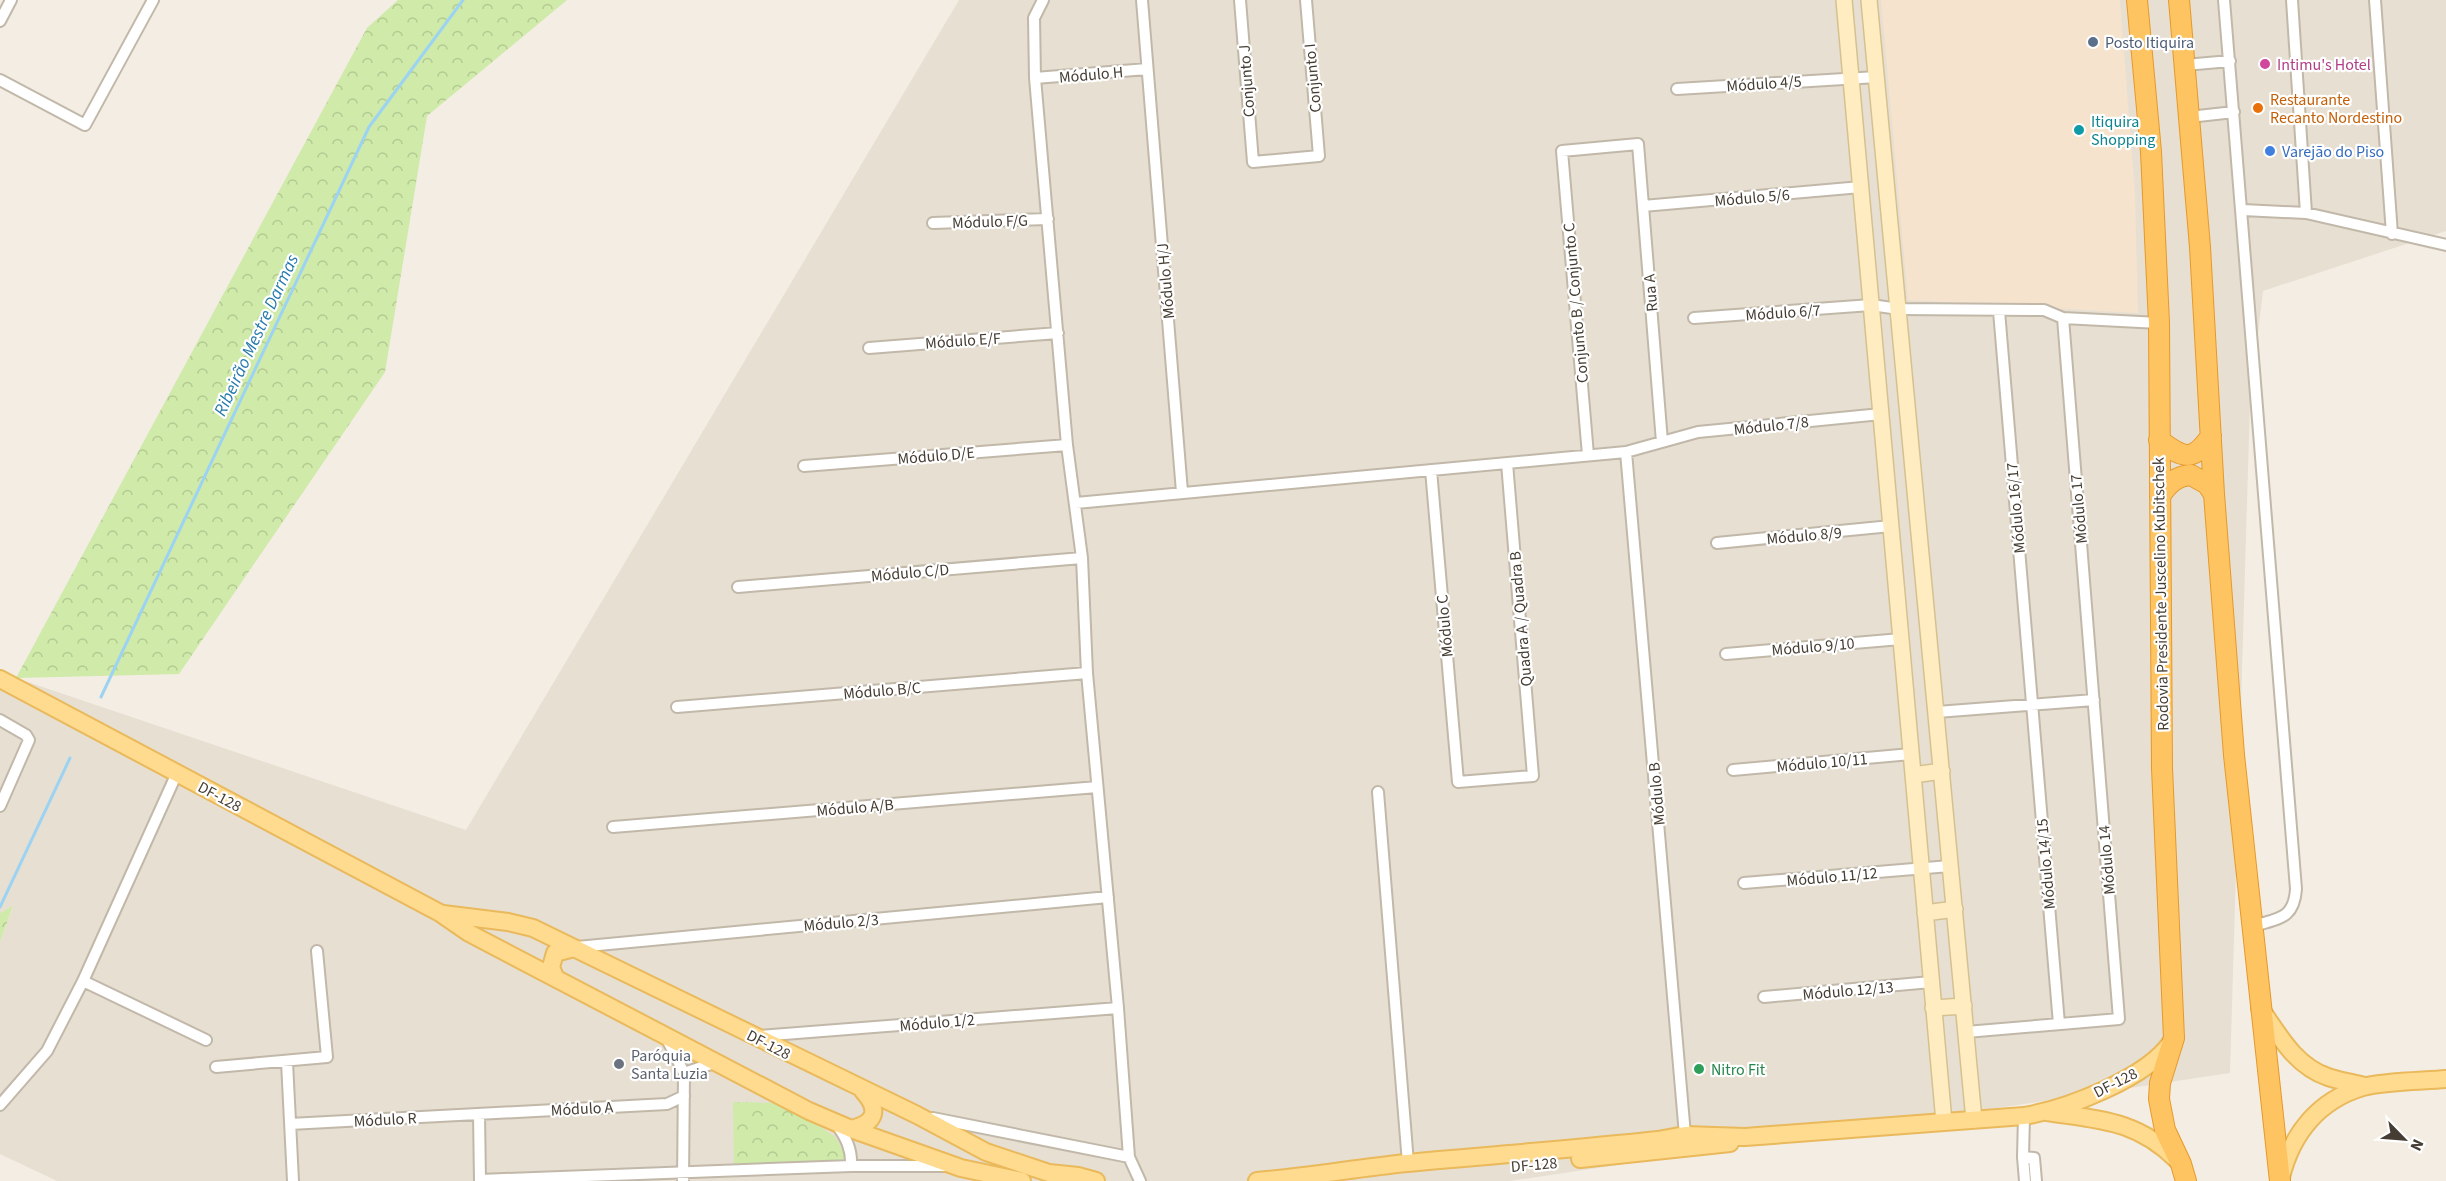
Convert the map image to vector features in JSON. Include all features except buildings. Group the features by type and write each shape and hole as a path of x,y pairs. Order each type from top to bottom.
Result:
{"highway":[{"name":"Rodovia Presidente Juscelino Kubitschek","path":"2137,0 2151,152 2159,323 2162,768 2174,1038 2160,1083 2159,1100 2165,1130 2184,1173"},
{"path":"2179,0 2200,247 2214,494 2234,755 2280,1181"},
{"path":"2159,440 2183,456 2194,455 2202,449 2211,436"},
{"path":"2160,496 2176,479 2191,475 2207,484 2214,494"}],"main road":[{"name":"DF-128","path":"0,679 440,913 469,933 809,1111 843,1126 956,1166 1022,1181"},
{"name":"DF-128","path":"440,913 524,925 917,1115 986,1152 1048,1173 1078,1176 1096,1181"},
{"path":"555,978 551,967 555,953 573,948"},
{"path":"2260,1008 2291,1053 2327,1077 2365,1086 2446,1079"},
{"name":"DF-128","path":"1257,1181 1322,1176 1339,1179 1497,1167 1627,1149 1685,1135 1745,1137 2024,1116 2046,1112 2109,1088 2152,1063 2167,1049 2174,1038"},
{"path":"2280,1181 2295,1138 2312,1116 2333,1100 2365,1086"},
{"path":"843,1126 867,1123 874,1116 871,1100 863,1090"},
{"name":"DF-128","path":"2046,1112 2101,1120 2134,1129 2160,1143 2184,1173"},
{"path":"1666,1152 1685,1135 1712,1146"},
{"name":"DF-128","path":"1322,1176 1339,1170 1477,1158 1627,1149 1666,1152 1726,1144 1745,1137"},
{"path":"1477,1158 1497,1167"}],"street":[{"path":"0,21 11,0"},
{"path":"0,80 86,124 153,0"},
{"path":"1043,0 1034,18 1035,78 1067,445 1082,558 1087,673 1130,1157 1140,1181"},
{"name":"Módulo H/J","path":"1142,0 1182,492"},
{"name":"Conjunto J","path":"1240,0 1253,162 1319,156"},
{"name":"Conjunto I","path":"1306,0 1319,156"},
{"path":"1844,0 1944,1122"},
{"path":"1869,0 1974,1120"},
{"path":"2224,0 2243,210 2296,889 2295,902 2290,913 2254,926"},
{"path":"2292,0 2306,213"},
{"path":"2375,0 2392,234"},
{"path":"2185,65 2230,61"},
{"name":"Módulo H","path":"1035,78 1147,69"},
{"name":"Módulo 4/5","path":"1677,88 1877,77"},
{"path":"2189,117 2234,112"},
{"name":"Rua A","path":"1562,151 1638,144 1662,442"},
{"name":"Conjunto B / Conjunto C","path":"1562,151 1588,455"},
{"name":"Módulo 5/6","path":"1643,206 1861,188"},
{"path":"2243,210 2306,213 2392,234 2446,244"},
{"name":"Módulo F/G","path":"933,224 1048,219"},
{"name":"Módulo 6/7","path":"1694,318 1871,305 1899,309 2044,310 2063,318 2159,323"},
{"name":"Módulo 16/17","path":"1999,311 2032,705"},
{"name":"Módulo 17","path":"2063,318 2094,700"},
{"name":"Módulo E/F","path":"869,348 1058,333"},
{"name":"Módulo 7/8","path":"1076,503 1626,452 1698,432 1881,414"},
{"name":"Módulo D/E","path":"804,466 1067,445"},
{"name":"Módulo B","path":"1626,452 1685,1135"},
{"name":"Quadra A / Quadra B","path":"1458,782 1533,776 1507,463"},
{"name":"Módulo C","path":"1431,470 1458,782"},
{"name":"Módulo 8/9","path":"1717,543 1891,526"},
{"name":"Módulo C/D","path":"738,586 1082,558"},
{"path":"1894,564 1922,561"},
{"name":"Módulo 9/10","path":"1726,654 1901,639"},
{"name":"Módulo B/C","path":"677,706 1087,673"},
{"path":"1937,712 2094,700"},
{"name":"Módulo 14","path":"2059,1024 2119,1019 2094,700"},
{"name":"Módulo 14/15","path":"2032,705 2059,1024"},
{"path":"0,720 26,735 29,740 0,806"},
{"name":"Módulo 10/11","path":"1733,770 1911,754"},
{"path":"1913,775 1942,771"},
{"path":"0,1105 47,1051 83,981 177,773"},
{"name":"Módulo A/B","path":"613,826 1097,787"},
{"path":"1378,792 1408,1163"},
{"name":"Módulo 11/12","path":"1744,883 1950,866"},
{"name":"Módulo 2/3","path":"573,948 1108,897"},
{"path":"1925,913 1955,909"},
{"path":"216,1067 327,1058 317,951"},
{"path":"83,981 206,1040"},
{"name":"Módulo 12/13","path":"1764,997 1931,982"},
{"path":"1933,1008 1964,1006"},
{"name":"Módulo 1/2","path":"755,1036 1118,1008"},
{"path":"1966,1032 2059,1024"},
{"path":"665,1036 684,1073 683,1177"},
{"path":"287,1062 293,1181"},
{"path":"684,1073 717,1062"},
{"name":"Módulo A","path":"479,1114 667,1104 684,1096"},
{"path":"479,1114 480,1181 683,1177 850,1166 956,1166"},
{"name":"Módulo R","path":"290,1124 479,1114"},
{"path":"917,1115 1130,1157"},
{"path":"2024,1116 2025,1181"},
{"path":"843,1126 851,1152 850,1166"},
{"path":"2023,1157 2034,1158 2036,1181"}],"shaded area":[{"path":"959,0 2446,0 2446,231 2263,291 2250,402 2230,1073 1510,1181 57,1181 0,1154 0,942 13,907 0,913 0,669 16,678 466,830"},
{"path":"1881,0 2120,0 2135,195 2138,313 1908,300"}],"green space":[{"path":"398,0 567,0 427,116 385,372 179,674 16,678 367,28"},
{"path":"13,906 0,942 0,913"},
{"path":"733,1102 773,1103 810,1120 835,1137 845,1153 843,1161 734,1165"}],"waterway":[{"name":"Ribeirão Mestre Darmas","path":"101,697 369,127 463,0"},
{"name":"Ribeirão Mestre Darmas","path":"0,907 70,758"}],"place":[{"name":"Posto Itiquira","path":"2093,42"},
{"name":"Intimu's Hotel","path":"2265,64"},
{"name":"Restaurante Recanto Nordestino","path":"2258,108"},
{"name":"Itiquira Shopping","path":"2079,130"},
{"name":"Varejão do Piso","path":"2270,151"},
{"name":"Paróquia Santa Luzia","path":"619,1064"},
{"name":"Nitro Fit","path":"1699,1069"}]}
